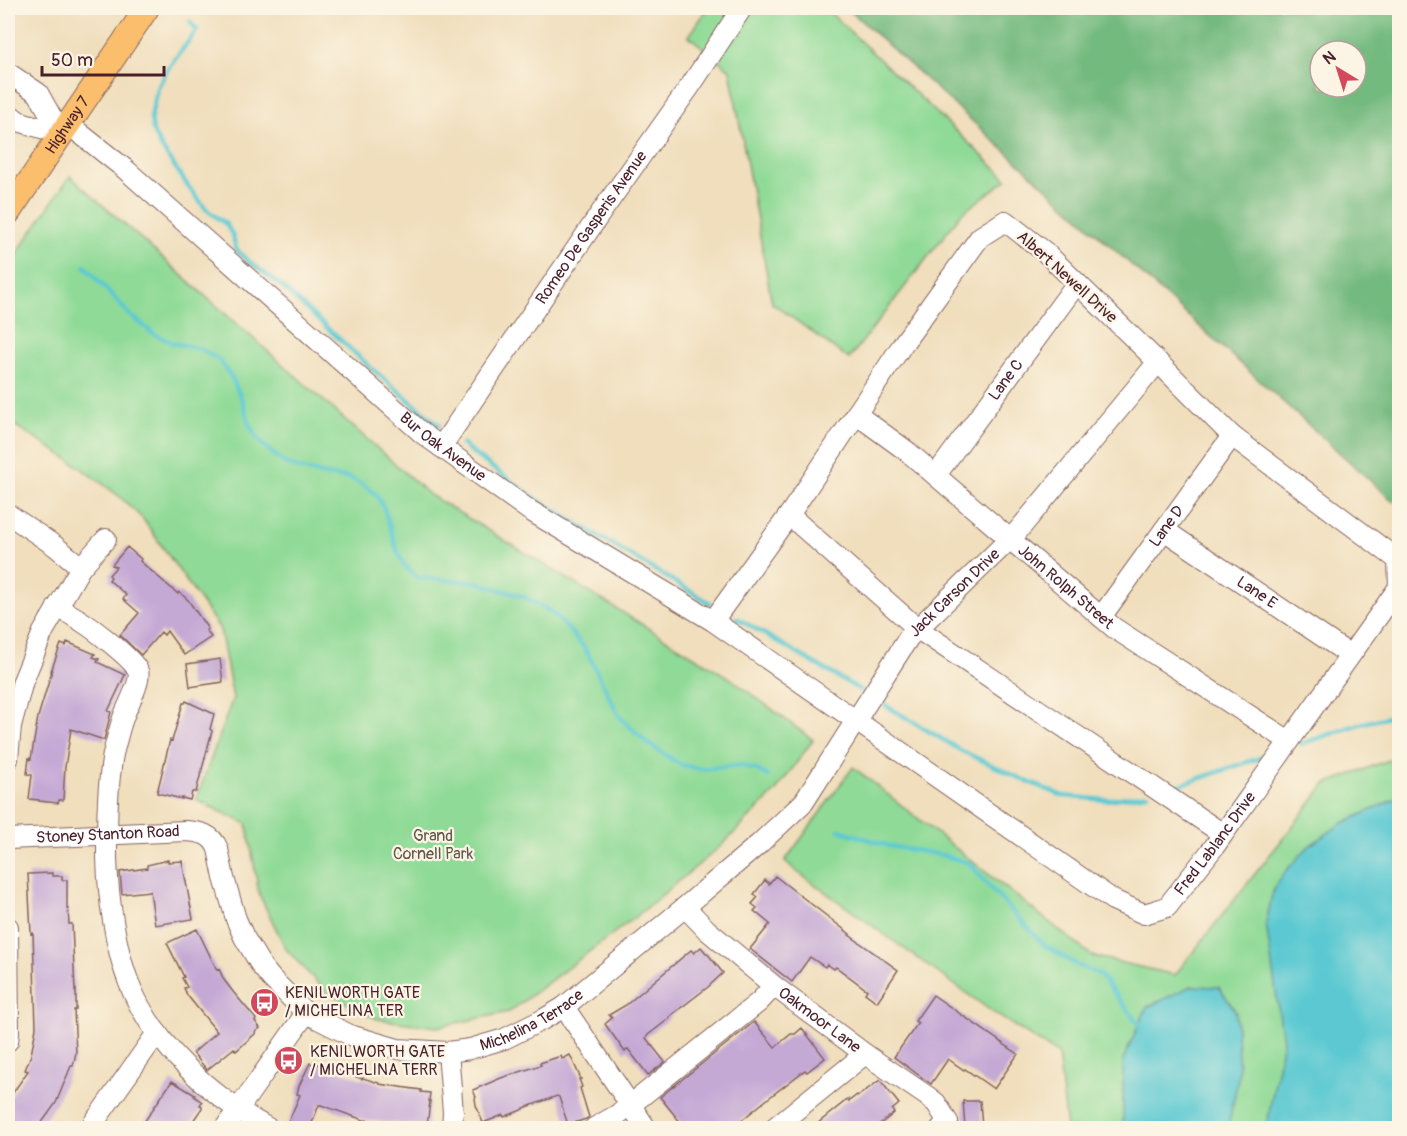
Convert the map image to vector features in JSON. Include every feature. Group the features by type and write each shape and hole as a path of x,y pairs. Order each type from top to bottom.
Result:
{"main road":[{"name":"Highway 7","path":"8,213 147,8"}],"street":[{"name":"Romeo De Gasperis Avenue","path":"441,447 742,8"},
{"name":"Bur Oak Avenue","path":"8,73 38,93 64,129 125,169 423,434 529,510 712,621 856,721"},
{"name":"Bur Oak Avenue","path":"8,113 18,122 64,129"},
{"name":"Albert Newell Drive","path":"712,621 789,515 905,341 980,237 1005,221 1045,252 1232,436 1398,560"},
{"name":"Lane C","path":"936,475 1077,283"},
{"name":"Jack Carson Drive","path":"856,721 909,637 1010,538 1158,362"},
{"name":"John Rolph Street","path":"856,414 936,475 1114,628 1289,741"},
{"name":"Lane D","path":"1101,617 1232,436"},
{"path":"8,514 81,567"},
{"path":"789,515 918,628 1223,834"},
{"name":"Lane E","path":"1164,530 1350,656"},
{"path":"8,759 9,726 26,672 43,632 81,567 106,539"},
{"name":"Fred Lablanc Drive","path":"856,721 1113,900 1144,914 1167,907 1223,834 1399,587 1398,560"},
{"path":"57,607 86,624 131,661 139,672 113,753 107,806 110,897 116,934 129,983 157,1033 198,1078 238,1110 268,1128"},
{"name":"Michelina Terrace","path":"208,836 215,842 218,849 229,899 244,937 271,978 306,1013 350,1035 382,1045 398,1049 448,1052 504,1039 564,1007 685,908 804,802 856,721"},
{"name":"Stoney Stanton Road","path":"8,839 186,831 202,832 208,836"},
{"name":"Oakmoor Lane","path":"685,908 707,930 774,986 865,1054 936,1103 948,1122 942,1128"},
{"path":"8,927 8,1041"},
{"path":"594,1128 630,1105 759,1002 774,986"},
{"path":"564,1007 646,1128"},
{"path":"225,1128 306,1013"},
{"path":"90,1128 157,1033"},
{"path":"448,1052 453,1128"},
{"path":"774,1128 865,1054"}],"green space":[{"path":"708,8 825,8 1007,179 961,214 849,359 772,303 730,70 689,36"},
{"path":"847,8 1399,8 1400,496 1394,502"},
{"name":"Grand Cornell Park","path":"70,176 430,495 730,678 813,740 776,791 721,846 639,914 509,1012 437,1027 377,1019 326,992 286,949 259,894 247,824 196,800 233,698 220,629 143,519 119,496 74,463 8,421 8,266"},
{"path":"1399,756 1399,1128 1065,1128 1058,1054 994,1013 785,861 853,767 1092,956 1175,975 1326,784"}],"water":[{"path":"1399,797 1399,1128 1266,1128 1283,1041 1266,923 1273,891 1284,873 1309,846 1341,824"},
{"path":"1191,986 1219,987 1236,1012 1239,1074 1228,1128 1123,1128 1123,1060 1147,1007"}],"building":[{"path":"127,547 141,559 140,561 188,600 211,637 184,655 167,631 164,635 161,632 141,655 120,635 139,613 123,599 126,595 109,580 111,577 109,575 116,567 112,565"},
{"path":"67,642 95,654 93,657 99,659 97,662 125,675 108,711 111,712 104,740 71,729 63,800 59,800 58,803 29,799 32,775 27,774 38,717 61,644 66,646"},
{"path":"220,659 223,682 190,687 187,664"},
{"path":"186,701 214,714 210,729 212,731 196,792 192,792 190,800 157,793 170,740 172,741 183,703"},
{"path":"168,860 168,862 182,861 193,919 155,925 150,891 122,894 120,872 147,868 147,865"},
{"path":"52,873 52,876 62,876 62,880 67,880 67,909 69,924 72,924 76,990 76,1010 74,1010 76,1053 73,1066 71,1066 56,1103 38,1128 8,1128 8,1100 28,1071 25,1070 31,1055 36,1028 33,933 31,934 28,874"},
{"path":"775,876 849,935 898,970 877,1002 865,993 867,990 836,967 834,969 827,964 825,967 810,957 792,982 750,949 770,924 754,911 757,908 752,904 758,897 754,894 765,880 769,884"},
{"path":"197,929 217,970 219,969 224,980 256,1019 260,1028 236,1051 234,1048 207,1070 193,1053 217,1032 187,995 184,988 187,987 182,978 184,977 167,943"},
{"path":"701,947 723,973 648,1035 646,1038 665,1062 648,1075 628,1049 625,1052 605,1024 612,1018 609,1015 626,1005 691,950 694,953"},
{"path":"933,995 1018,1054 994,1089 948,1059 931,1084 894,1057 918,1023 915,1021"},
{"path":"754,1022 775,1047 802,1028 825,1058 807,1072 805,1070 732,1128 685,1128 660,1097"},
{"path":"570,1055 581,1079 579,1079 582,1087 580,1088 589,1117 568,1125 557,1096 483,1123 473,1090 541,1065 540,1063 561,1056 562,1059"},
{"path":"310,1063 317,1066 321,1064 379,1084 430,1093 427,1127 364,1120 321,1105 319,1105 310,1128 296,1128 287,1125 300,1095 297,1094 299,1086"},
{"path":"880,1080 899,1104 892,1110 894,1113 883,1122 873,1128 812,1128 848,1099 849,1101 858,1096"},
{"path":"172,1081 195,1095 202,1102 200,1105 202,1108 188,1128 140,1128"},
{"path":"963,1101 980,1101 982,1128 965,1128"}],"waterway":[{"path":"190,22 197,30 167,70 157,89 151,117 153,132 162,148 207,210 226,224 233,236 236,249 439,425"},
{"path":"85,266 130,315 154,334 173,343 201,349 219,360 232,378 243,402 249,424 258,440 285,463 300,469 350,478 376,494 384,508 404,565 418,578 475,582 525,597 553,613 586,650 619,716 647,743 681,765 702,769 740,765 768,776"},
{"path":"462,444 536,499 710,603"},
{"path":"737,618 860,690"},
{"path":"885,705 962,751 1063,796 1106,800 1148,794"},
{"path":"1301,744 1360,724 1400,714"},
{"path":"1171,788 1271,754"},
{"path":"839,830 889,846 942,855 969,863 1044,945 1079,966 1100,975 1139,1024"}],"place":[{"name":"KENILWORTH GATE / MICHELINA TER","path":"264,1002"},
{"name":"KENILWORTH GATE / MICHELINA TERR","path":"289,1061"}]}
